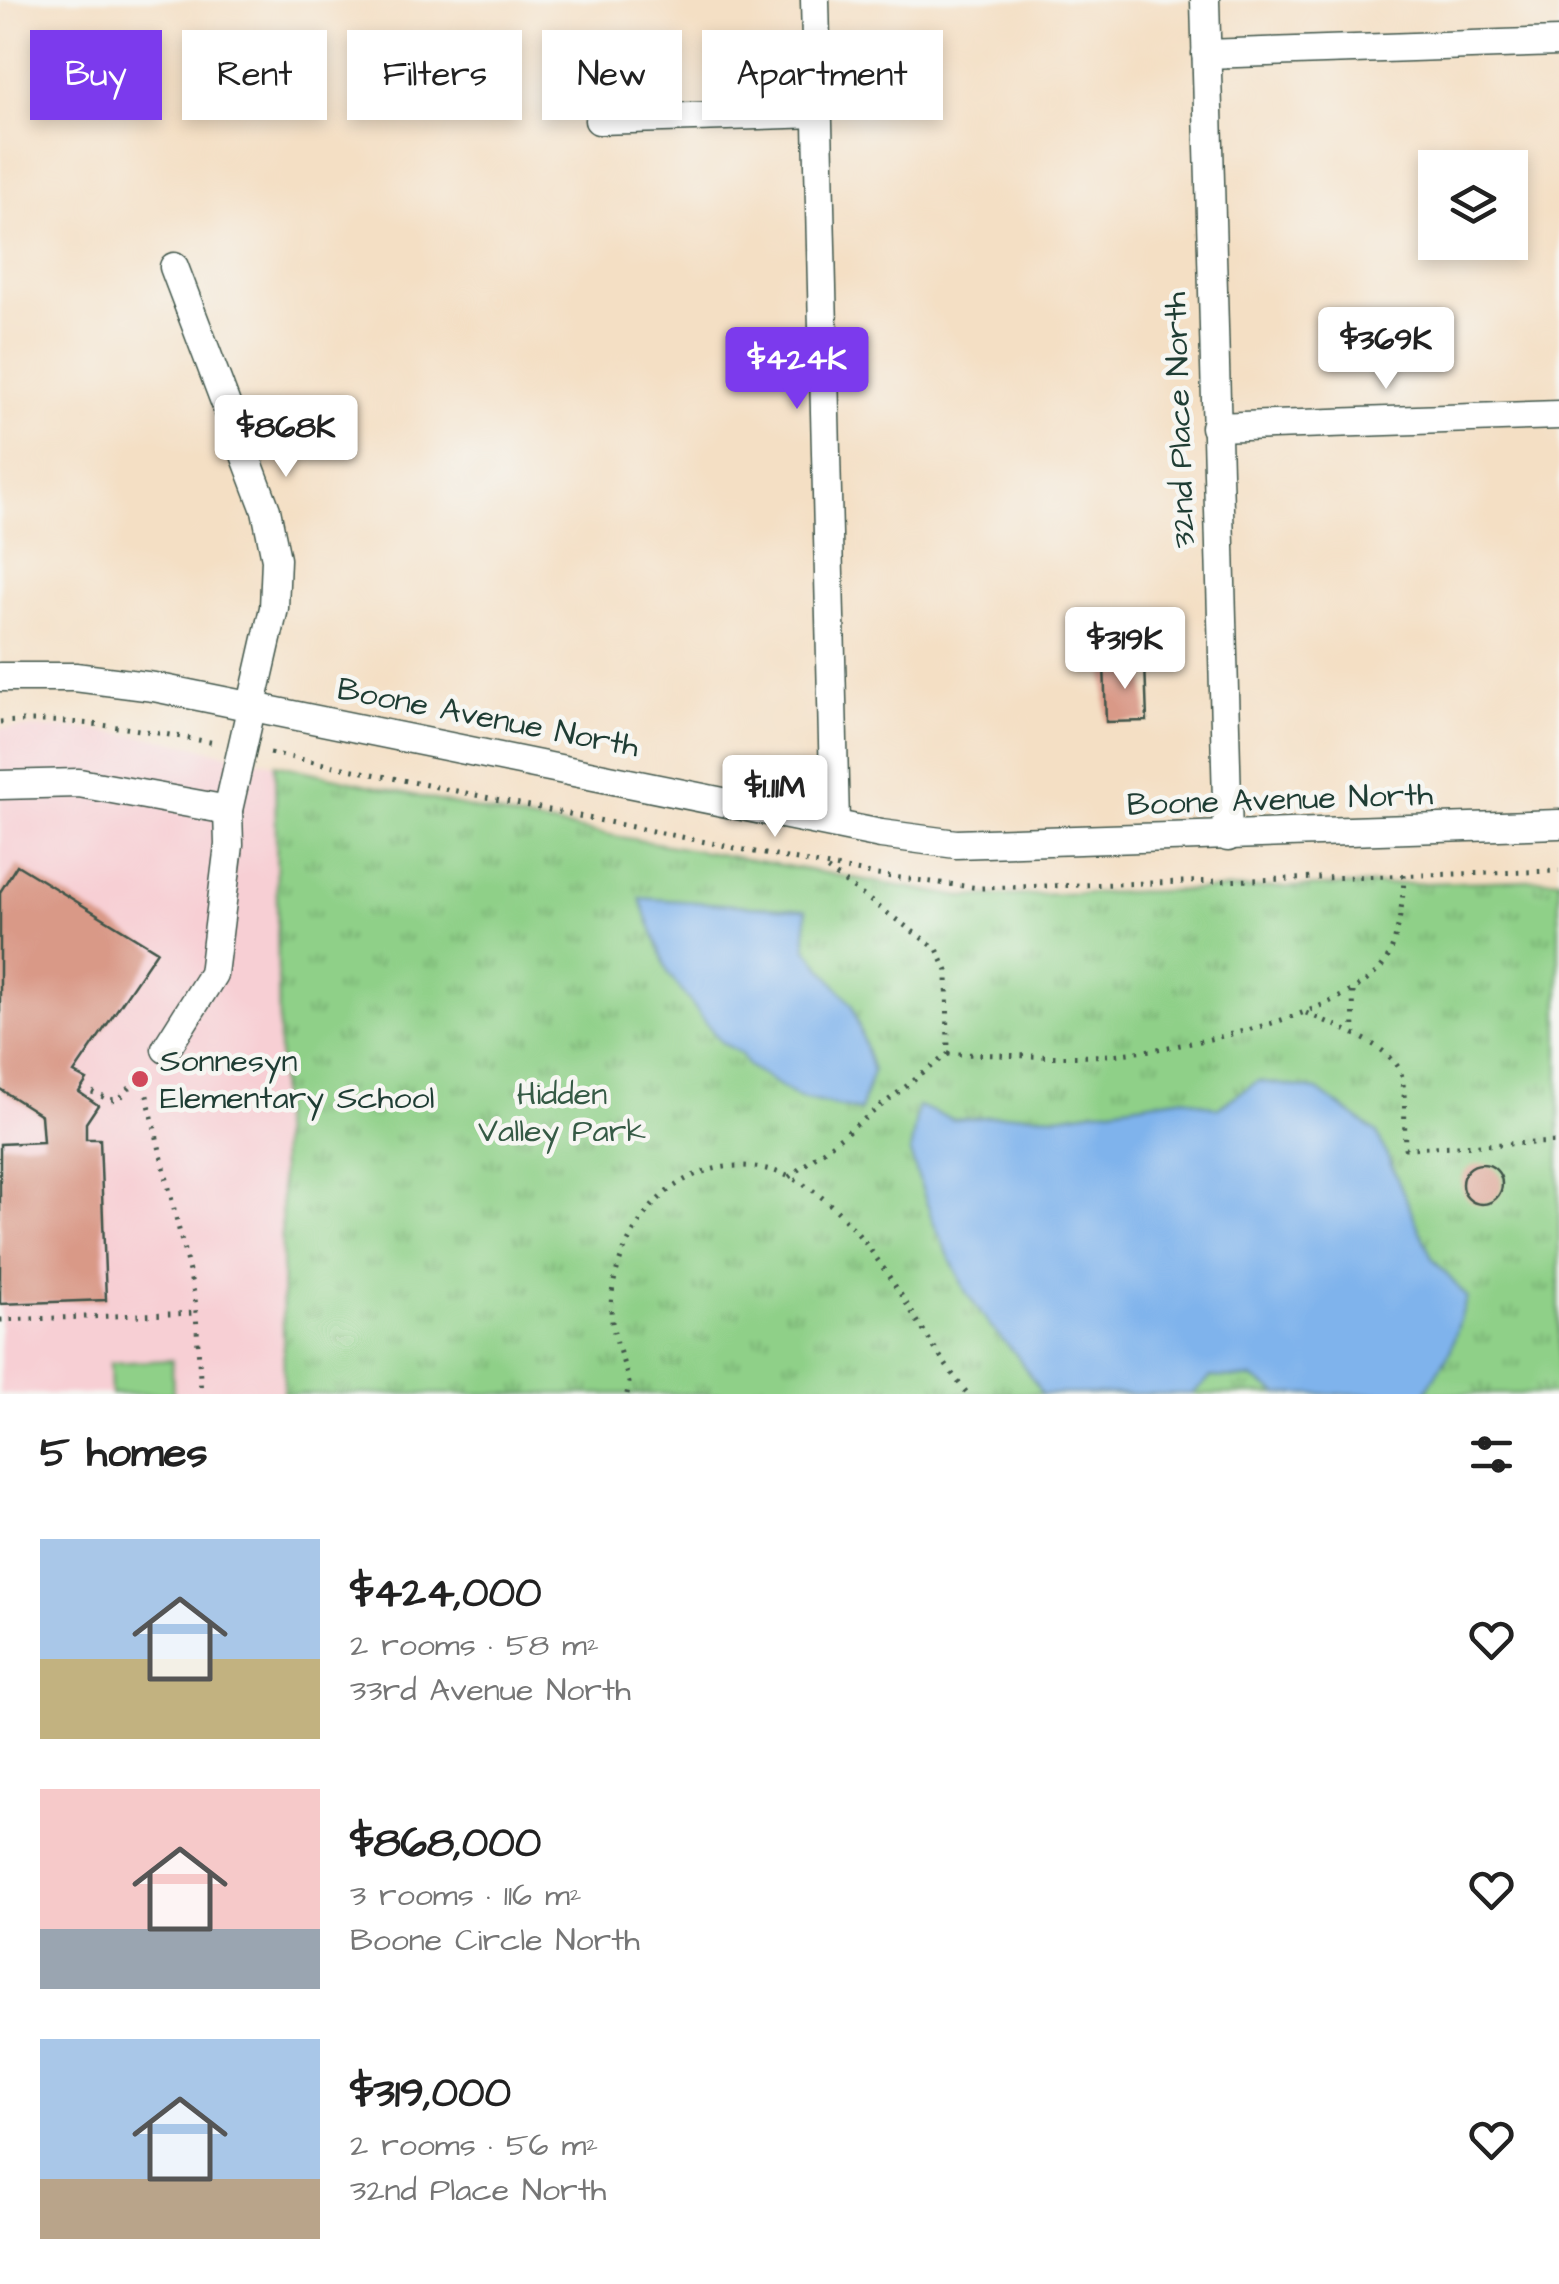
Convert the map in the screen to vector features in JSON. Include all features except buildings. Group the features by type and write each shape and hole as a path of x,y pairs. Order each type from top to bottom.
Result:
{"street":[{"path":"815,0 816,30"},
{"name":"32nd Place North","path":"1205,0 1228,837"},
{"path":"1206,54 1559,42"},
{"path":"818,120 835,823"},
{"path":"166,1049 213,974 229,845 228,810 274,608 276,559 251,464 174,267"},
{"path":"1215,427 1559,415"},
{"name":"Boone Avenue North","path":"0,677 75,677 154,687 881,834 956,844 1559,824"},
{"path":"0,784 79,783 228,810"}],"path":[{"path":"819,864 937,949 947,971 948,1054"},
{"path":"788,1177 948,1054 1108,1055 1170,1047 1306,1013 1352,992 1370,980 1388,959 1404,873"},
{"path":"1352,992 1354,1034"},
{"path":"1306,1013 1354,1034 1392,1058 1402,1073 1404,1148 1559,1142"},
{"path":"92,1092 110,1100 120,1099 142,1075 196,1313 201,1394"},
{"path":"627,1394 629,1383 610,1310 626,1246 663,1193 718,1166 759,1166 813,1189 852,1227 968,1394"},
{"path":"0,1320 196,1313"}],"shaded area":[{"name":"Sonnesyn Elementary School","path":"0,728 78,728 157,738 275,764 284,1394 0,1394"}],"green space":[{"name":"Hidden Valley Park","path":"275,764 519,819 961,897 1559,879 1559,1394 284,1394"},
{"path":"172,1360 173,1394 111,1394 110,1363"}],"water":[{"path":"640,898 806,910 806,948 852,1005 873,1071 860,1111 797,1097 747,1065 741,1054 720,1041 668,973"},
{"path":"1258,1081 1318,1090 1377,1133 1432,1258 1467,1297 1450,1352 1424,1394 1279,1394 1253,1378 1211,1377 1192,1394 1042,1394 966,1292 933,1222 910,1153 918,1106 954,1120 1015,1114 1058,1116 1184,1097 1217,1108"}],"place":[{"name":"Sonnesyn Elementary School","path":"140,1079"}]}
